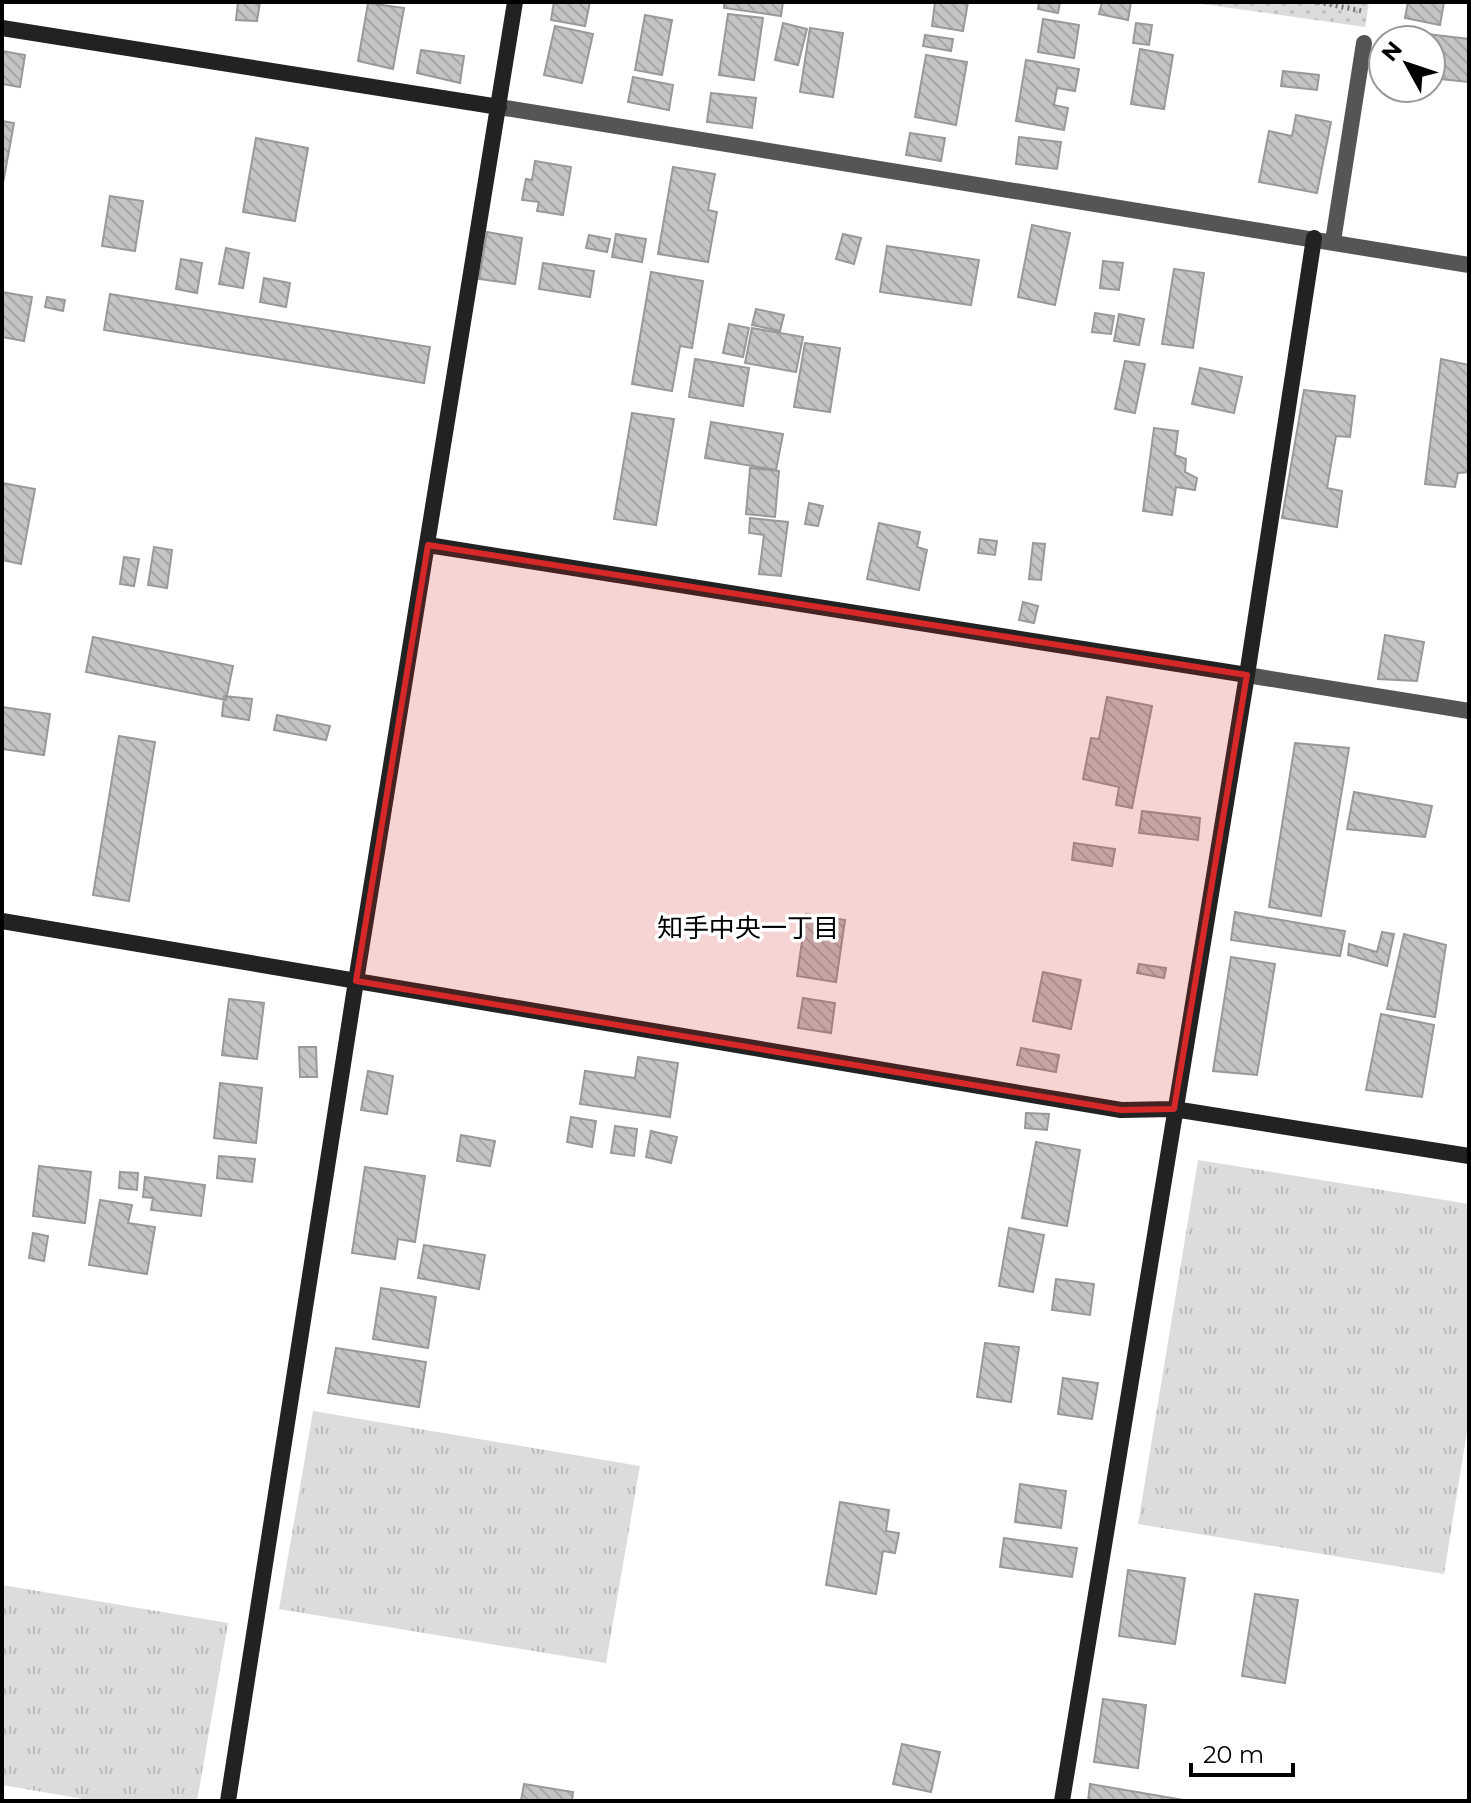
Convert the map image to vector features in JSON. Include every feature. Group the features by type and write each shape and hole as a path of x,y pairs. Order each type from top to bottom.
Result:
{"street":[{"path":"228,1801 356,981 515,2"},
{"path":"2,28 1469,265"},
{"path":"1333,241 1364,43"},
{"path":"1062,1801 1247,675 1314,238"},
{"path":"428,545 1469,711"},
{"path":"2,921 1121,1110 1174,1109 1469,1156"}],"path":[{"path":"1318,2 1362,11"}],"highlighted area":[{"path":"428,545 1247,675 1174,1109 1121,1110 356,981"}],"green space":[{"path":"1188,2 1369,2 1365,27"},
{"path":"1198,1160 1469,1204 1469,1419 1444,1574 1138,1524"},
{"path":"313,1411 640,1466 606,1663 279,1609"},
{"path":"2,1585 228,1623 197,1801 95,1801 2,1785"}],"building":[{"path":"238,2 260,2 257,21 236,20"},
{"path":"554,2 590,2 585,26 551,20"},
{"path":"724,2 783,2 781,16 724,8"},
{"path":"935,2 968,2 963,31 932,26"},
{"path":"1039,2 1060,2 1058,13 1038,9"},
{"path":"1102,2 1131,2 1128,20 1099,14"},
{"path":"1408,2 1444,2 1440,24 1405,18"},
{"path":"368,3 404,8 393,69 358,61"},
{"path":"728,14 763,18 754,80 719,75"},
{"path":"645,15 672,20 662,75 635,70"},
{"path":"1043,19 1079,25 1074,58 1038,52"},
{"path":"783,23 807,29 798,65 775,60"},
{"path":"1136,23 1152,25 1149,45 1133,43"},
{"path":"555,26 593,34 582,83 544,75"},
{"path":"810,28 843,33 833,97 800,92"},
{"path":"925,35 953,39 951,51 923,46"},
{"path":"1447,36 1469,39 1468,82 1447,80"},
{"path":"1140,49 1173,55 1164,109 1131,104"},
{"path":"421,50 464,56 460,83 417,73"},
{"path":"2,51 25,55 20,87 2,84"},
{"path":"926,55 967,62 956,125 915,117"},
{"path":"1026,60 1079,69 1075,91 1057,88 1054,105 1068,108 1064,130 1016,121"},
{"path":"1283,71 1319,75 1317,90 1281,86"},
{"path":"633,77 673,85 669,110 628,102"},
{"path":"711,93 756,98 752,128 707,122"},
{"path":"1296,115 1331,122 1317,193 1259,182 1269,131 1292,136"},
{"path":"2,121 14,123 2,189"},
{"path":"910,133 945,138 941,161 906,155"},
{"path":"1019,137 1061,142 1057,169 1016,164"},
{"path":"256,138 308,148 295,221 243,212"},
{"path":"535,161 571,167 563,215 537,211 539,202 522,200 526,179 532,180"},
{"path":"673,167 715,174 708,210 717,212 708,262 658,254"},
{"path":"110,196 143,201 135,251 102,246"},
{"path":"1032,225 1070,233 1055,305 1018,297"},
{"path":"487,232 522,238 515,284 479,279"},
{"path":"616,234 646,239 642,262 612,257"},
{"path":"843,234 861,238 854,264 836,259"},
{"path":"589,235 610,239 607,252 586,248"},
{"path":"887,246 979,260 971,305 880,292"},
{"path":"226,248 249,253 243,288 219,284"},
{"path":"181,259 202,263 197,293 176,289"},
{"path":"1103,261 1123,263 1119,290 1100,288"},
{"path":"543,263 594,271 590,297 539,289"},
{"path":"1174,269 1204,273 1193,348 1162,344"},
{"path":"651,272 703,281 692,348 680,346 672,391 632,384"},
{"path":"264,278 290,283 286,307 260,302"},
{"path":"2,292 32,297 24,341 2,337"},
{"path":"110,294 430,347 424,383 104,330"},
{"path":"47,297 65,300 63,311 45,307"},
{"path":"756,309 784,315 780,331 752,325"},
{"path":"1095,313 1114,316 1111,334 1092,332"},
{"path":"1119,314 1144,319 1139,345 1114,341"},
{"path":"729,324 749,328 743,357 723,353"},
{"path":"752,328 803,337 796,372 745,363"},
{"path":"805,343 840,348 830,412 794,407"},
{"path":"695,359 749,368 743,406 689,397"},
{"path":"1441,359 1469,365 1469,472 1458,473 1455,487 1425,484"},
{"path":"1125,361 1145,364 1135,413 1115,409"},
{"path":"1200,368 1242,377 1234,413 1192,404"},
{"path":"1304,390 1355,396 1350,437 1336,436 1327,488 1342,491 1337,527 1282,518"},
{"path":"632,413 674,419 656,525 614,519"},
{"path":"711,422 783,434 776,470 705,458"},
{"path":"1154,428 1178,431 1175,455 1186,459 1185,472 1197,478 1195,490 1176,487 1172,515 1143,511"},
{"path":"750,468 779,471 775,517 746,514"},
{"path":"2,483 35,489 21,564 2,560"},
{"path":"809,503 823,506 818,526 805,524"},
{"path":"750,518 788,522 781,576 759,574 764,535 749,533"},
{"path":"879,523 920,532 917,547 927,550 919,590 867,579"},
{"path":"980,539 997,541 995,555 978,553"},
{"path":"1033,543 1045,544 1041,580 1029,579"},
{"path":"154,547 172,550 167,588 148,585"},
{"path":"124,557 139,559 134,586 120,584"},
{"path":"1023,602 1038,606 1034,623 1019,620"},
{"path":"1385,635 1424,642 1417,681 1378,679"},
{"path":"93,637 233,666 226,700 86,672"},
{"path":"224,696 252,699 249,720 222,716"},
{"path":"1107,697 1152,706 1132,808 1116,805 1119,787 1083,779 1091,738 1099,739"},
{"path":"2,707 50,714 44,755 2,749"},
{"path":"277,715 330,726 326,740 274,730"},
{"path":"119,736 155,742 129,901 93,895"},
{"path":"1295,743 1349,748 1321,916 1269,907"},
{"path":"1354,792 1432,806 1425,837 1347,829"},
{"path":"1142,811 1200,818 1198,840 1139,833"},
{"path":"1074,843 1115,849 1112,866 1072,860"},
{"path":"1235,912 1345,931 1340,956 1231,940"},
{"path":"806,914 845,920 836,982 797,976"},
{"path":"1382,932 1394,934 1387,966 1348,955 1349,944 1377,952"},
{"path":"1404,934 1446,945 1435,1017 1387,1009"},
{"path":"1231,957 1275,964 1257,1075 1213,1071"},
{"path":"1139,964 1166,968 1164,978 1137,973"},
{"path":"1043,972 1081,980 1071,1029 1033,1021"},
{"path":"803,998 835,1003 831,1033 798,1028"},
{"path":"229,999 264,1003 257,1059 222,1055"},
{"path":"1381,1014 1434,1025 1422,1097 1366,1090"},
{"path":"299,1047 316,1047 317,1077 300,1077"},
{"path":"1021,1048 1059,1055 1056,1072 1017,1065"},
{"path":"638,1057 678,1063 670,1117 580,1104 585,1071 635,1078"},
{"path":"368,1071 393,1076 387,1114 361,1110"},
{"path":"220,1083 262,1088 256,1143 214,1138"},
{"path":"1026,1113 1049,1114 1047,1130 1025,1128"},
{"path":"571,1117 596,1121 592,1147 567,1142"},
{"path":"615,1126 637,1129 634,1156 611,1153"},
{"path":"651,1131 677,1137 671,1163 646,1157"},
{"path":"461,1135 495,1141 490,1166 457,1161"},
{"path":"1036,1142 1080,1150 1067,1226 1022,1218"},
{"path":"219,1156 255,1159 252,1182 217,1178"},
{"path":"39,1166 91,1172 85,1223 33,1216"},
{"path":"365,1167 425,1176 415,1242 398,1239 395,1259 352,1253"},
{"path":"120,1172 138,1173 137,1190 119,1188"},
{"path":"145,1177 205,1185 201,1216 151,1210 153,1198 143,1197"},
{"path":"100,1200 132,1205 128,1223 155,1227 147,1274 89,1265"},
{"path":"1009,1228 1044,1235 1033,1292 999,1286"},
{"path":"33,1233 48,1236 44,1261 29,1258"},
{"path":"424,1245 485,1255 479,1289 418,1278"},
{"path":"1056,1279 1094,1284 1090,1315 1052,1310"},
{"path":"381,1288 436,1297 428,1348 373,1339"},
{"path":"985,1343 1019,1347 1011,1402 977,1397"},
{"path":"336,1348 426,1362 419,1407 328,1393"},
{"path":"1063,1378 1098,1383 1092,1419 1058,1414"},
{"path":"1020,1484 1066,1491 1061,1528 1015,1522"},
{"path":"840,1502 889,1510 886,1531 899,1533 895,1553 883,1551 876,1594 826,1585"},
{"path":"1004,1538 1077,1548 1072,1577 1000,1567"},
{"path":"1128,1570 1185,1578 1175,1644 1119,1636"},
{"path":"1255,1594 1298,1600 1285,1683 1242,1676"},
{"path":"1103,1699 1146,1705 1138,1768 1094,1762"},
{"path":"902,1744 940,1752 931,1792 893,1784"},
{"path":"524,1784 573,1792 572,1801 521,1801"},
{"path":"1090,1784 1184,1800 1184,1801 1088,1801"}],"district":[{"name":"知手中央一丁目","path":"748,928"}]}
